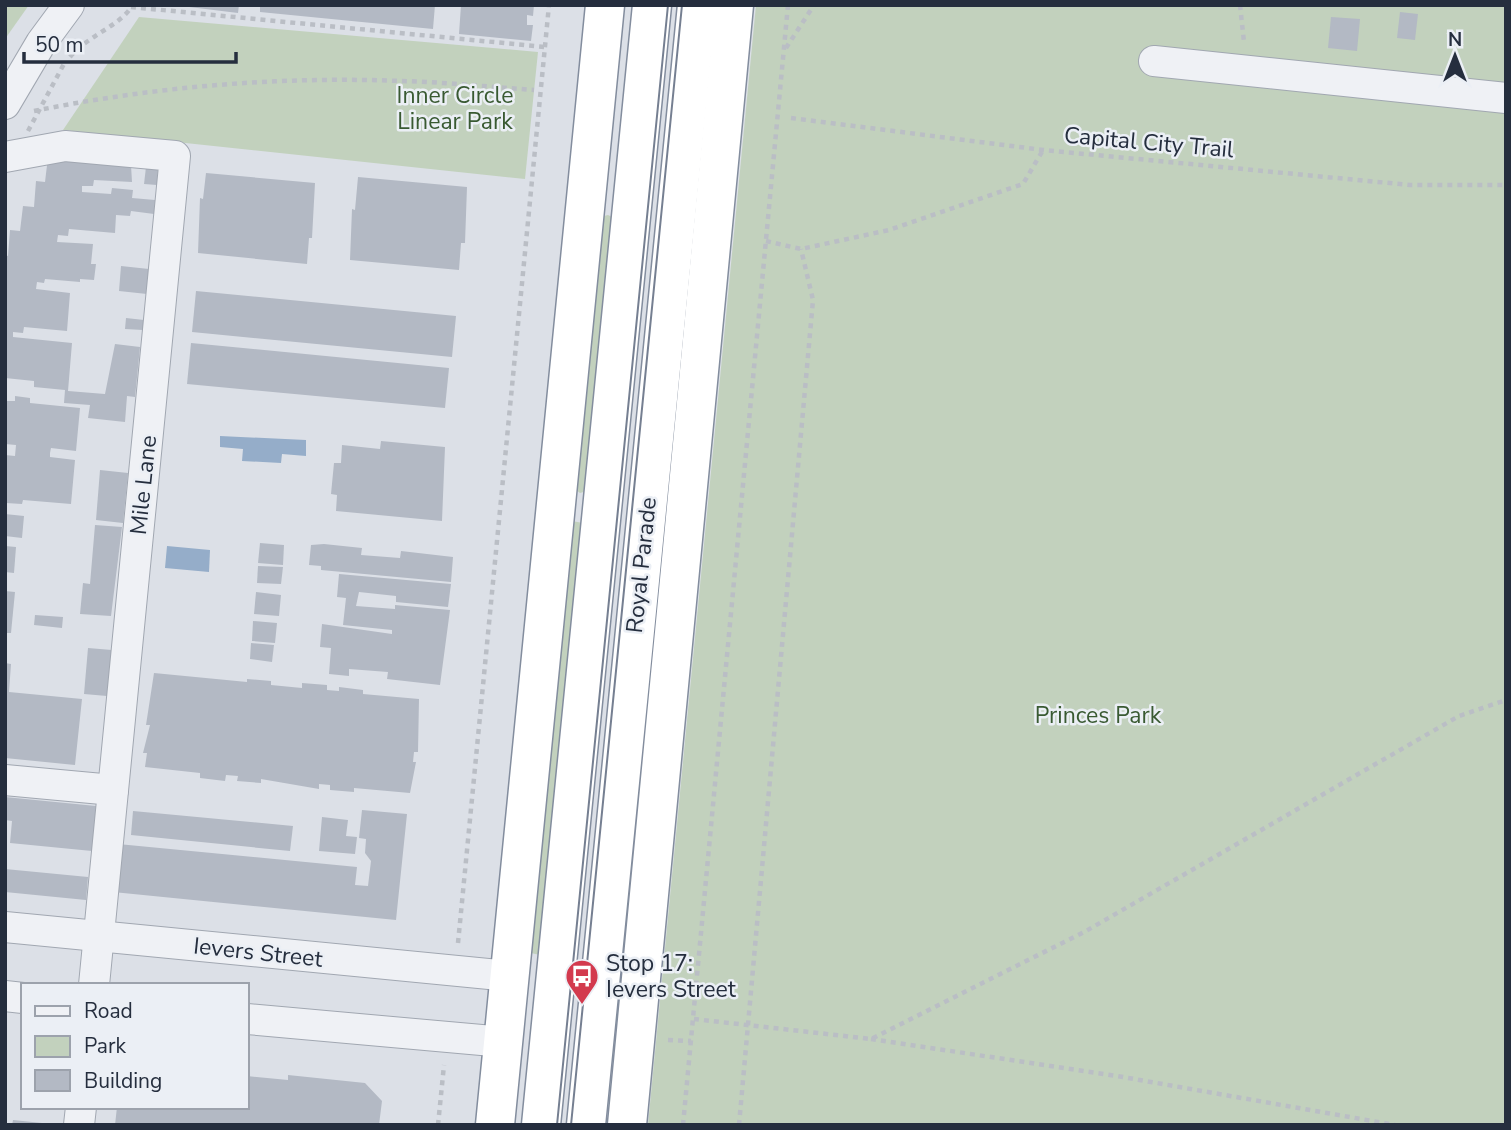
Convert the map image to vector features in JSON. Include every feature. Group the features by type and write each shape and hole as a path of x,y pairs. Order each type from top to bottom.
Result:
{"highway":[{"path":"495,1125 605,5"},
{"name":"Royal Parade","path":"541,1125 652,5"},
{"name":"Royal Parade","path":"586,1125 696,5"},
{"name":"Royal Parade","path":"627,1125 734,5"},
{"path":"595,106 724,114"},
{"path":"654,433 693,438"},
{"path":"555,517 600,523"},
{"path":"591,1075 632,1079"}],"street":[{"path":"17,108 41,43 69,5"},
{"path":"1154,61 1506,98"},
{"name":"Mile Lane","path":"5,156 65,146 175,156 94,983"},
{"path":"5,780 113,790"},
{"name":"Ievers Street","path":"5,926 510,976"},
{"path":"248,1019 504,1042"}],"path":[{"path":"458,951 549,5"},
{"path":"683,1125 788,5"},
{"path":"784,51 814,5"},
{"path":"1240,5 1244,35 1241,70"},
{"path":"27,131 65,62 83,41 127,14 132,6 545,47"},
{"path":"17,108 233,85 400,81 534,90"},
{"name":"Capital City Trail","path":"791,118 1043,150 1410,185 1506,185"},
{"path":"766,242 802,250 889,230 1023,184 1043,150"},
{"path":"738,1125 813,300 802,250"},
{"path":"871,1039 1086,931 1459,716 1506,700"},
{"path":"694,1018 871,1039 1117,1076 1395,1125"},
{"path":"438,1125 444,1065"}],"green space":[{"path":"5,5 29,5 5,39"},
{"name":"Princes Park","path":"756,5 1506,5 1506,1125 648,1125"},
{"name":"Inner Circle Linear Park","path":"139,17 538,52 525,179 63,130"},
{"path":"600,217 612,217 587,491 580,493 576,490"},
{"path":"572,521 583,523 540,955 531,953"}],"water":[{"path":"220,436 306,440 306,456 282,454 281,463 242,461 243,449 220,447"},
{"path":"167,546 210,550 209,572 165,568"}],"building":[{"path":"173,5 239,5 238,13"},
{"path":"260,5 435,5 433,29 260,12"},
{"path":"461,5 534,5 533,16 527,15 527,25 533,25 531,41 459,34"},
{"path":"1400,12 1418,14 1415,40 1397,38"},
{"path":"1331,17 1360,19 1357,51 1328,48"},
{"path":"48,157 131,165 132,182 94,180 93,186 82,186 82,192 111,194 112,188 133,190 132,198 155,200 154,214 131,211 130,216 116,215 115,233 69,229 68,236 58,235 57,242 93,244 91,264 96,264 94,280 80,279 80,282 45,279 44,283 37,282 36,289 70,293 67,331 24,327 23,333 13,332 13,337 72,343 68,391 105,394 115,344 140,347 135,397 127,396 125,422 88,418 90,405 64,403 65,390 34,387 34,381 5,378 5,255 8,256 10,230 20,231 23,206 34,207 36,181 45,182"},
{"path":"146,167 158,168 157,185 144,184"},
{"path":"206,173 315,183 312,238 309,238 307,264 198,253 200,198 203,199"},
{"path":"358,177 467,187 465,243 461,243 459,270 350,260 352,209 355,210"},
{"path":"121,266 149,269 147,294 119,291"},
{"path":"196,291 456,316 452,357 192,332"},
{"path":"126,318 144,320 143,330 125,329"},
{"path":"191,343 449,368 445,408 187,384"},
{"path":"15,396 30,398 30,403 80,408 76,451 51,448 50,453 50,457 75,460 71,504 23,500 22,504 6,503 5,455 15,456 16,445 5,444 5,401 15,401"},
{"path":"381,441 445,447 442,521 336,511 337,495 331,494 334,463 341,463 342,445 380,449"},
{"path":"100,470 128,473 123,523 96,520"},
{"path":"5,514 24,516 22,538 5,536"},
{"path":"95,525 122,527 111,616 80,614 83,583 90,584"},
{"path":"260,543 284,545 283,565 258,563"},
{"path":"311,545 362,548 361,555 400,558 401,551 453,557 451,582 321,570 321,566 309,565"},
{"path":"5,546 16,547 14,573 5,572"},
{"path":"258,566 283,567 281,584 257,583"},
{"path":"339,574 451,584 448,607 396,602 396,596 359,592 356,606 395,609 395,605 450,610 440,685 387,679 388,672 349,669 349,676 329,674 331,648 320,647 322,624 392,634 392,630 343,625 346,598 337,597"},
{"path":"5,591 15,592 11,633 5,633"},
{"path":"256,592 281,595 279,616 254,614"},
{"path":"35,615 63,617 62,628 34,625"},
{"path":"253,621 277,623 275,643 252,641"},
{"path":"251,643 274,645 272,662 250,659"},
{"path":"88,648 112,650 107,696 84,694"},
{"path":"5,663 11,664 9,692 82,699 75,765 5,758"},
{"path":"154,673 247,682 247,679 271,681 271,685 302,688 302,683 327,685 327,690 339,691 339,687 363,690 363,694 419,699 418,752 414,752 413,762 416,762 410,793 354,788 354,792 330,790 330,785 319,784 319,789 261,779 261,783 237,781 238,776 226,775 225,781 200,778 200,773 145,767 147,753 143,753 150,725 146,725"},
{"path":"5,797 96,806 92,851 10,843 12,821 5,820"},
{"path":"362,810 407,814 396,920 113,892 118,844 357,867 355,885 368,886 371,861 365,853 366,839 359,838"},
{"path":"133,811 293,826 290,851 131,835"},
{"path":"322,817 348,820 346,836 357,837 355,854 319,851"},
{"path":"5,869 88,877 86,900 5,892"},
{"path":"288,1075 365,1083 382,1101 379,1125 115,1125 117,1109 248,1109 248,1076 288,1080"},
{"path":"13,1120 42,1123 42,1125 12,1125"}],"tram line":[{"path":"557,1125 668,5"},
{"path":"571,1125 682,5"}],"place":[{"name":"Stop 17: Ievers Street","path":"582,1006"}]}
